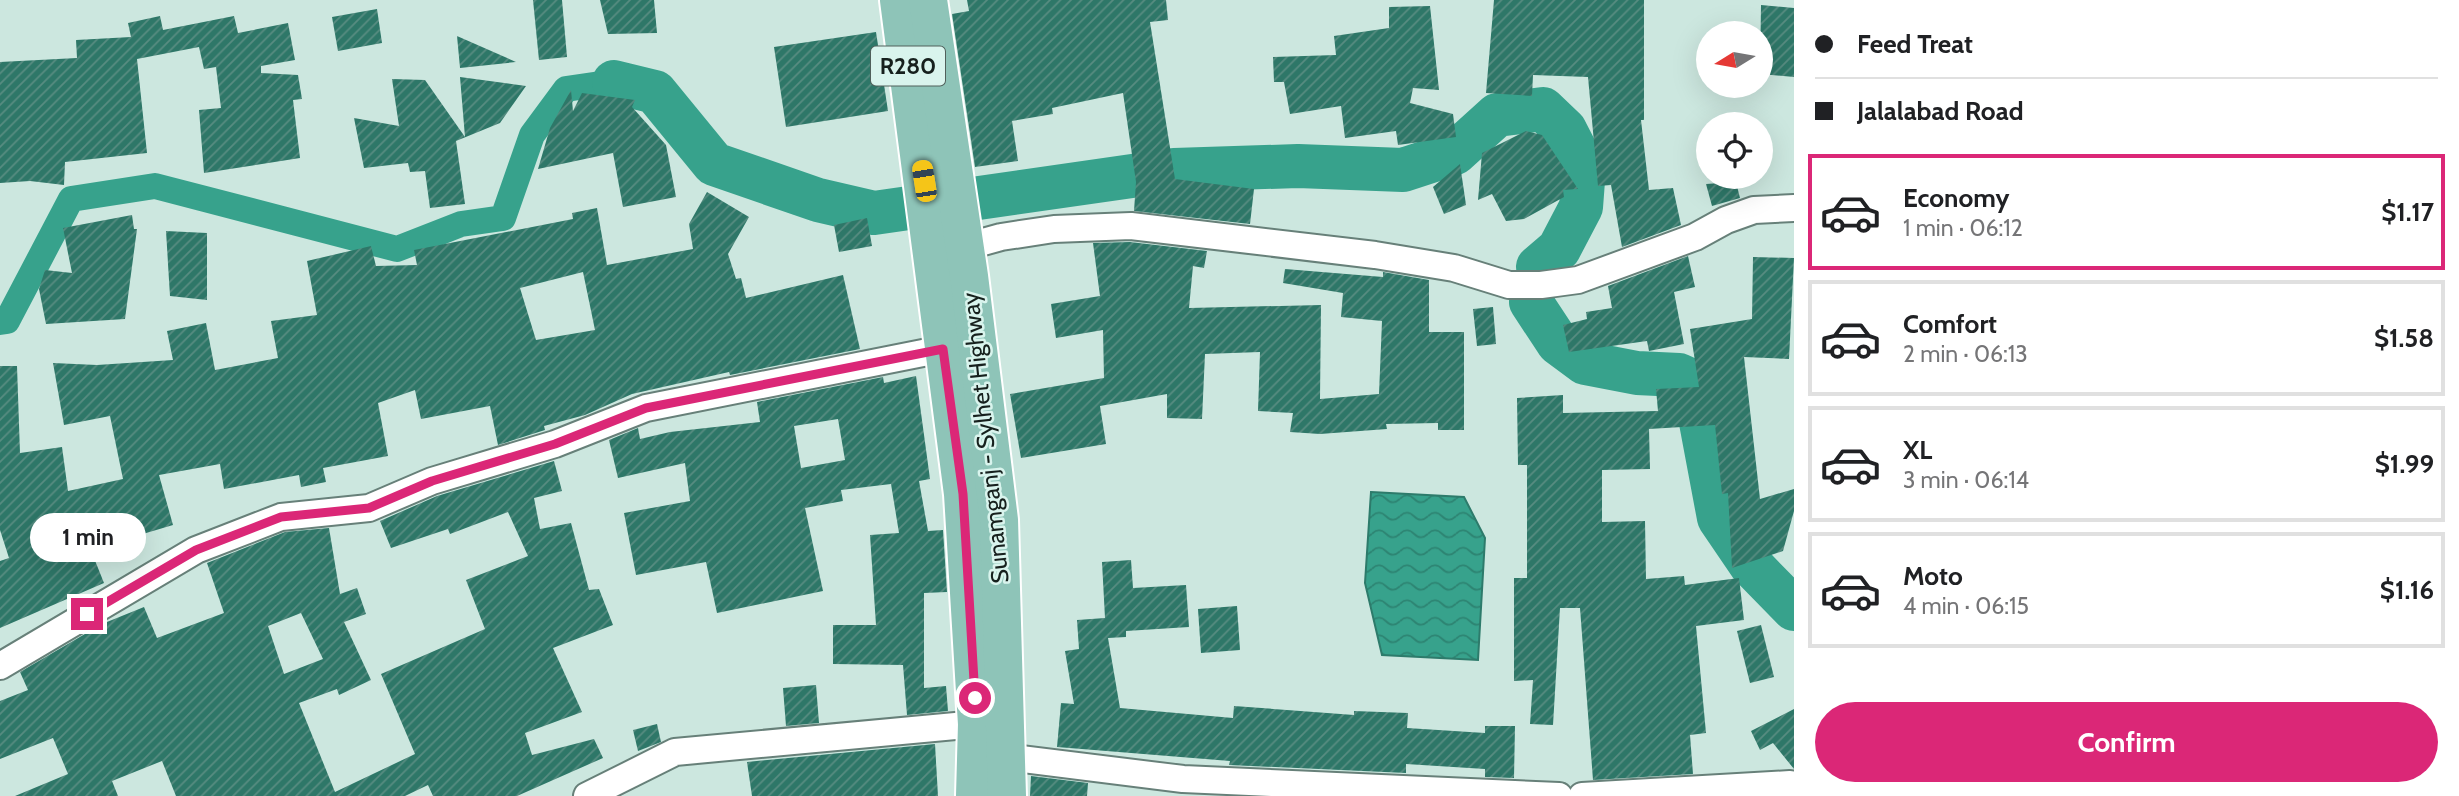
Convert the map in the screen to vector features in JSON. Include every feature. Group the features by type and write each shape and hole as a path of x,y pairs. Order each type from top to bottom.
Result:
{"main road":[{"name":"Sunamganj - Sylhet Highway","path":"900,0 930,129 999,520 1007,796"},
{"name":"Sunamganj - Sylhet Highway","path":"928,0 930,129"},
{"name":"Sunamganj - Sylhet Highway","path":"950,251 943,349 963,494 977,724 975,796"}],"street":[{"path":"950,251 1001,237 1054,229 1132,226 1375,255 1454,268 1509,285 1541,285 1578,280 1695,237 1726,220 1754,211 1794,208"},
{"path":"0,666 196,550 281,517 369,508 432,481 555,444 646,408 943,349"},
{"path":"587,796 675,752 977,724"},
{"path":"1006,757 1183,779 1559,796"},
{"path":"1582,796 1792,787"}],"water":[{"path":"1371,492 1464,497 1485,538 1478,660 1382,655 1365,583"}],"building":[{"path":"533,0 562,0 567,57 539,60"},
{"path":"600,0 654,0 657,33 608,34"},
{"path":"967,0 1166,0 1168,20 1150,22 1175,179 1254,189 1250,224 1134,211 1136,182 1123,93 1052,108 1053,114 1012,121 1018,161 975,167 952,14 969,11"},
{"path":"1494,0 1644,0 1644,120 1641,120 1649,190 1673,188 1681,225 1622,247 1611,185 1598,186 1588,77 1533,75 1532,96 1486,93"},
{"path":"1761,5 1794,8 1794,77 1773,75 1773,21 1761,21"},
{"path":"1430,6 1439,90 1413,88 1410,103 1453,114 1456,137 1398,145 1396,131 1345,138 1341,106 1290,114 1284,82 1274,82 1273,57 1336,55 1334,36 1389,28 1389,7"},
{"path":"377,9 382,43 338,51 332,17"},
{"path":"160,16 163,30 234,16 238,33 288,23 295,60 261,66 261,73 298,75 302,99 293,100 300,158 204,173 199,110 221,108 216,67 204,69 199,47 137,59 147,153 65,162 64,185 30,181 0,183 0,62 77,58 76,40 131,37 128,23"},
{"path":"876,32 888,111 786,127 774,47"},
{"path":"457,36 516,62 460,68"},
{"path":"460,77 526,86 500,123 456,141 465,204 430,208 425,171 410,172 408,163 364,168 354,118 399,126 392,79 425,80 465,137"},
{"path":"571,90 573,111 582,93 635,100 632,107 666,145 676,197 623,207 613,153 538,169 550,128"},
{"path":"1526,131 1542,135 1578,189 1563,190 1564,197 1524,219 1506,221 1492,194 1478,200 1482,153"},
{"path":"1460,164 1466,205 1444,214 1433,187"},
{"path":"1707,189 1738,189 1740,198 1712,206"},
{"path":"707,192 749,217 728,254 736,279 741,278 746,298 843,275 860,349 730,375 729,372 632,394 585,415 544,426 545,430 498,445 490,406 421,419 415,390 378,403 388,456 323,468 326,482 301,487 299,475 224,489 220,464 159,475 173,525 116,542 92,553 104,583 0,628 0,561 9,558 0,530 0,366 17,366 20,453 62,447 68,491 123,479 110,416 64,425 53,363 97,365 173,360 167,331 206,323 215,370 278,358 271,321 317,315 307,261 371,246 376,266 417,265 414,250 573,219 572,213 597,208 607,265 693,249 689,224","holes":["583,272 595,330 536,340 520,288"]},
{"path":"132,215 134,229 137,229 125,319 46,324 39,289 45,270 72,273 63,228"},
{"path":"867,218 872,246 839,252 834,225"},
{"path":"166,231 207,233 207,300 170,296"},
{"path":"1130,242 1207,251 1204,268 1193,266 1189,308 1321,305 1320,399 1379,394 1382,321 1341,317 1343,293 1283,283 1285,269 1383,277 1383,272 1429,280 1429,332 1464,332 1464,430 1438,430 1438,423 1386,424 1387,429 1320,434 1290,432 1293,413 1258,411 1260,352 1205,354 1202,419 1167,418 1167,394 1100,406 1106,444 1021,458 1010,394 1104,378 1103,330 1056,338 1051,304 1100,296 1093,243"},
{"path":"1688,256 1695,287 1674,292 1684,344 1649,351 1647,341 1569,352 1563,325 1587,319 1586,312 1612,308 1608,286"},
{"path":"1753,257 1794,258 1789,359 1744,357 1760,499 1794,489 1794,511 1783,551 1732,568 1728,493 1722,494 1715,425 1649,429 1650,469 1602,470 1602,522 1645,521 1646,579 1684,576 1685,585 1739,578 1744,620 1696,626 1706,733 1690,735 1693,774 1593,780 1580,608 1560,608 1553,725 1530,724 1533,680 1514,681 1514,578 1527,578 1527,465 1518,465 1517,398 1563,395 1563,413 1658,411 1656,389 1699,387 1690,329 1752,319"},
{"path":"1493,307 1496,344 1477,346 1473,309"},
{"path":"916,376 930,479 919,481 928,531 943,530 947,592 924,593 924,688 946,686 948,711 907,715 903,665 833,664 833,625 876,625 870,535 899,533 891,484 841,490 843,501 805,508 823,591 717,613 706,562 636,575 624,513 690,501 685,463 618,478 609,440 638,428 640,439 670,432 760,422 757,402 883,377 884,383","holes":["838,419 845,460 801,468 794,426"]},
{"path":"554,461 562,491 534,498 540,529 571,523 589,590 599,589 613,625 553,648 582,712 525,733 532,755 594,739 603,758 517,796 433,796 428,785 405,796 176,796 162,761 112,781 118,796 15,796 68,774 53,738 0,759 0,701 28,690 20,672 102,624 144,607 157,638 224,613 207,563 285,532 329,528 340,594 357,588 366,614 344,622 371,680 339,695 337,689 299,703 335,792 415,754 381,674 485,629 466,580 528,556 508,512 450,534 448,529 391,548 380,521 437,496","holes":["301,613 323,659 284,674 268,626"]},
{"path":"1131,560 1133,588 1186,585 1189,627 1126,631 1126,637 1108,638 1120,708 1233,718 1234,706 1354,715 1354,711 1408,713 1407,728 1485,733 1485,726 1515,726 1514,778 1485,777 1485,769 1406,764 1406,773 1229,765 1230,761 1057,747 1061,703 1074,704 1065,651 1079,649 1077,620 1105,618 1102,562"},
{"path":"1237,606 1240,650 1201,653 1198,609"},
{"path":"1761,625 1774,677 1750,683 1737,631"},
{"path":"816,685 819,723 786,726 783,688"},
{"path":"1794,709 1794,769 1773,743 1760,750 1751,731"},
{"path":"657,724 661,742 638,751 633,730"},
{"path":"935,744 938,796 752,796 747,762"},
{"path":"1031,776 1088,783 1087,796 1030,796"}],"waterway":[{"path":"0,322 7,321 71,199 155,186 397,249 461,224 503,218 532,135 566,89 614,82"},
{"path":"614,82 655,92 714,164 818,200 874,213 1174,170 1298,166 1403,170 1455,153 1497,115 1543,109 1565,130 1584,167 1581,207 1559,249 1538,267"},
{"path":"1531,302 1558,343 1585,363 1637,373 1679,375 1690,380 1697,401 1719,518 1751,565 1794,609"}],"route":[{"path":"87,614 196,550 281,517 369,508 432,481 555,444 646,408 943,349 963,494 975,698"}]}
